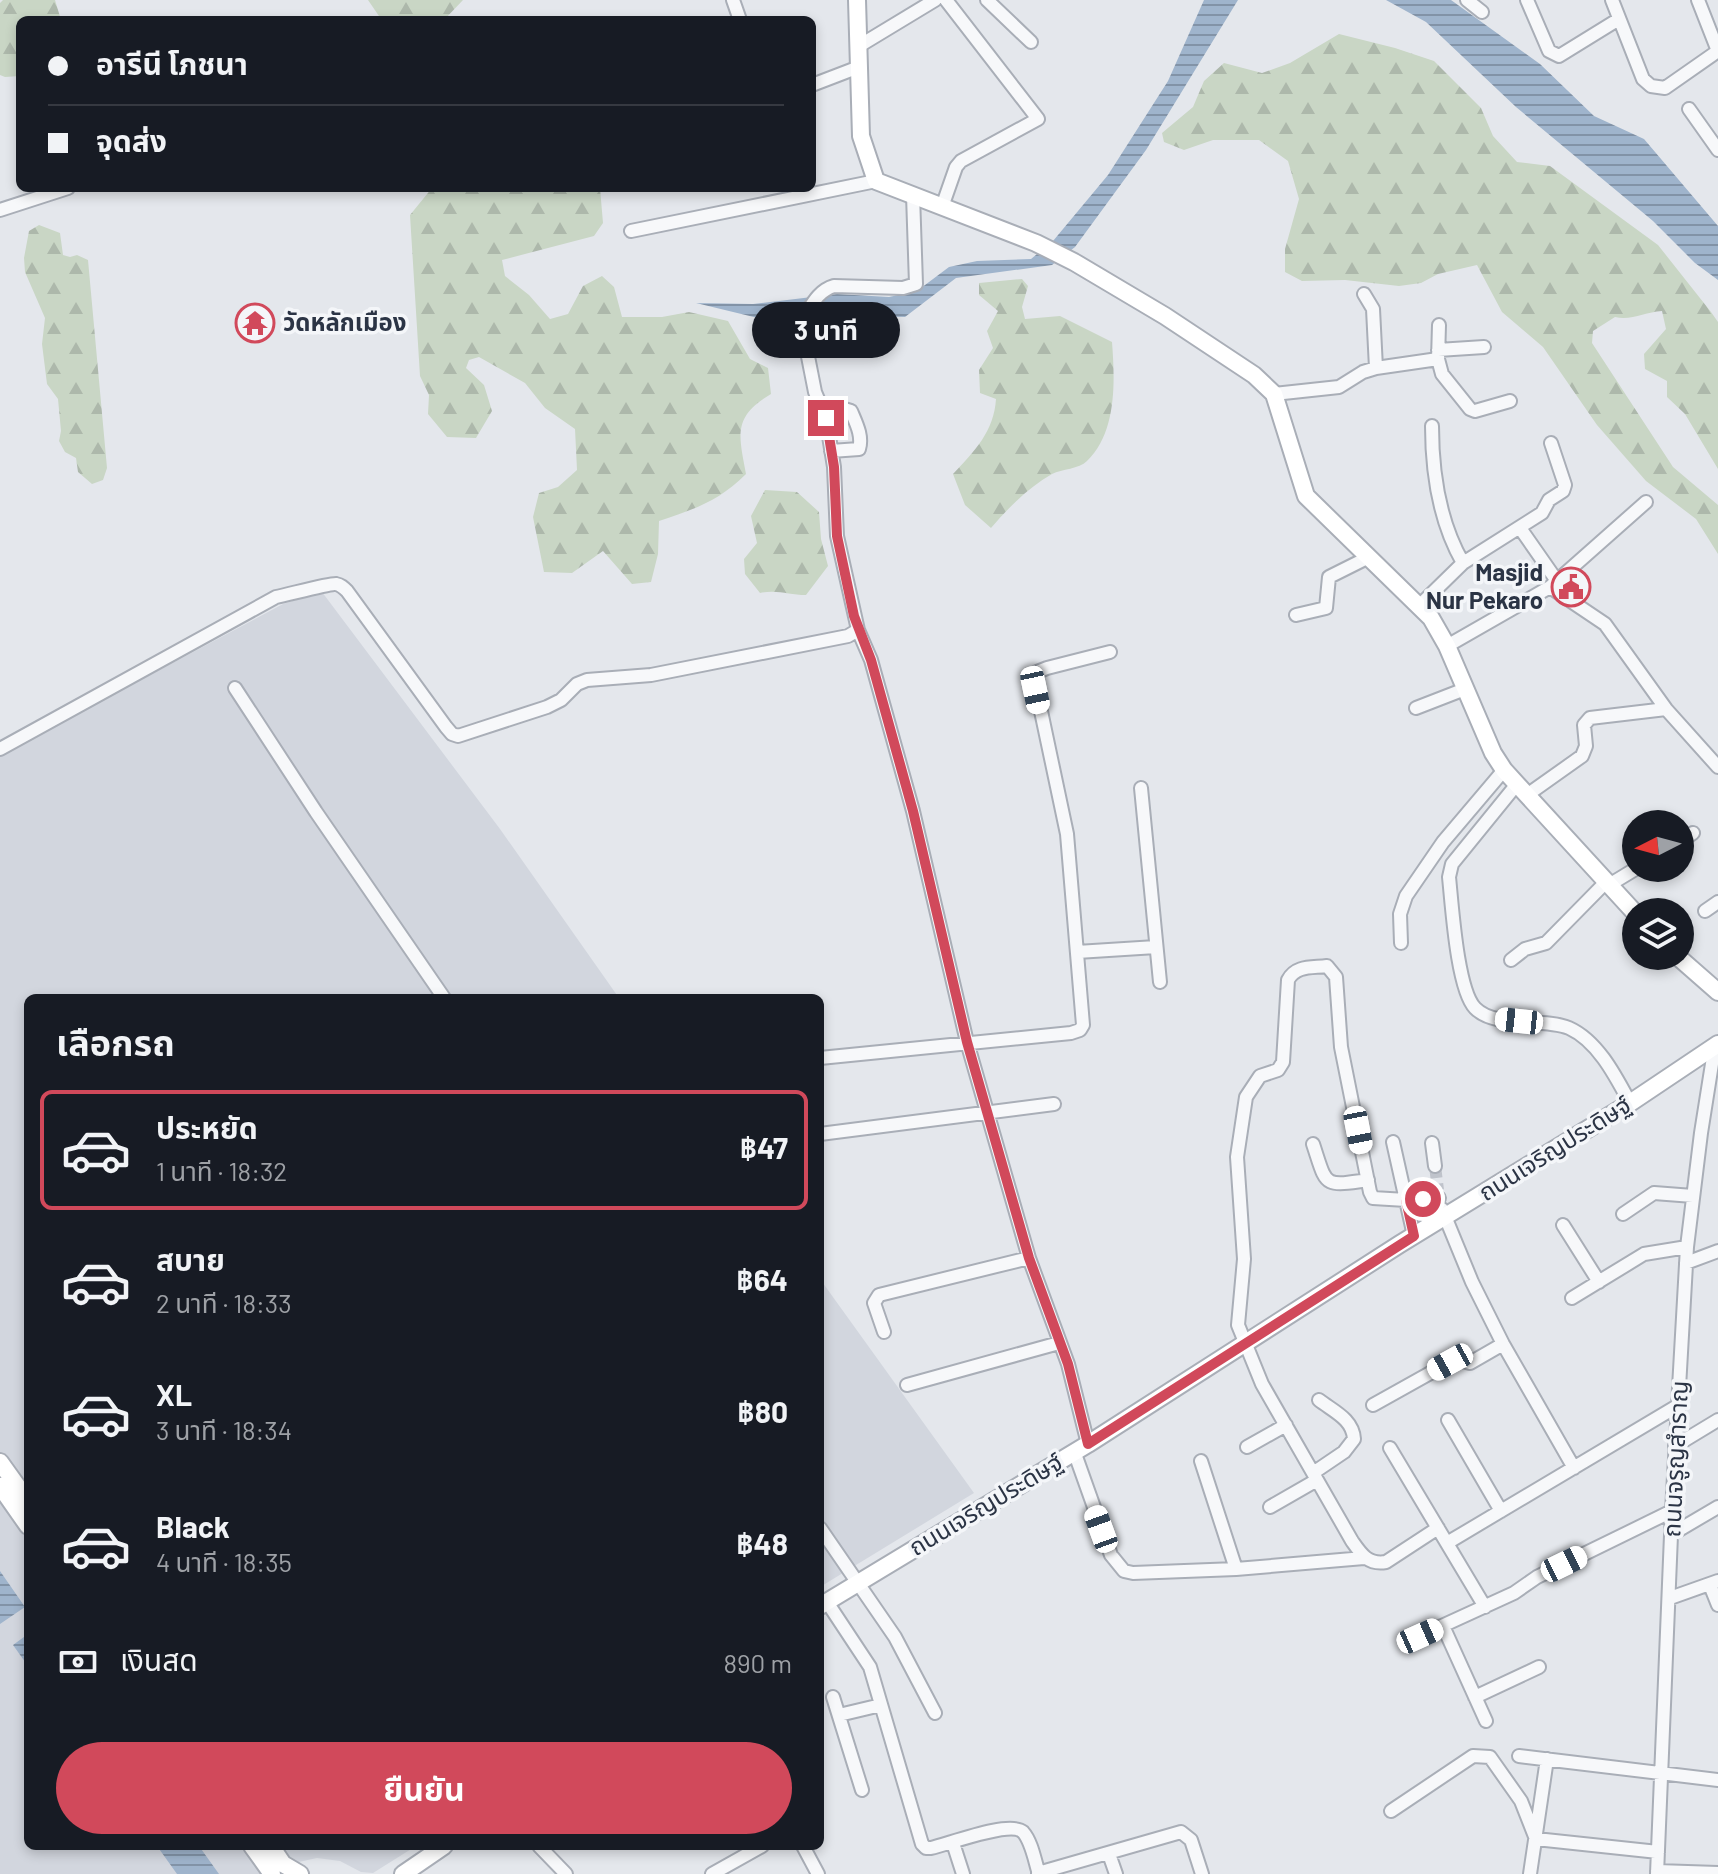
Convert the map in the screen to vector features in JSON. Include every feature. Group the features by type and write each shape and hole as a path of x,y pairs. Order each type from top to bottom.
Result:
{"street":[{"path":"857,0 861,136 876,181"},
{"path":"859,46 935,0"},
{"path":"942,207 961,161 1038,119 946,0"},
{"path":"987,0 1031,42"},
{"path":"1467,0 1482,12"},
{"path":"1527,0 1549,51 1559,56 1619,19"},
{"path":"1612,0 1643,79 1651,86 1665,88 1718,51 1698,0"},
{"path":"816,83 859,67"},
{"path":"1689,109 1718,150"},
{"path":"631,231 876,181 1036,243 1074,262 1165,316 1254,375 1274,394 1306,496 1431,618 1447,646 1493,753 1504,770 1622,899"},
{"path":"0,210 56,192"},
{"path":"913,195 916,284 903,288 834,286 820,293 801,321 815,392 826,418 837,536 858,630 871,660 913,811 967,1042 1029,1258 1068,1364 1081,1448 1111,1555 1124,1571 1133,1573 1236,1569 1364,1558 1378,1564 1386,1562 1438,1528"},
{"path":"1364,294 1373,309 1376,368"},
{"path":"1439,325 1438,355 1442,374 1470,409 1475,411 1510,401"},
{"path":"1274,394 1339,387 1376,368 1484,347"},
{"path":"821,409 834,406 851,411 859,430 859,449 831,451"},
{"path":"1432,426 1432,453 1446,525 1450,540 1463,563"},
{"path":"1419,606 1463,563 1542,513 1549,500 1565,488 1551,443"},
{"path":"1447,646 1554,584 1646,502"},
{"path":"1520,528 1554,584 1605,624 1666,709 1718,767"},
{"path":"1296,615 1326,608 1329,577 1369,557"},
{"path":"0,749 276,597 333,583 347,591 452,734 458,736 547,707 587,680 651,675 841,639 858,630"},
{"path":"824,1058 1080,1030 1083,1025 1067,834 1034,678 1037,672 1047,668 1110,652"},
{"path":"235,688 441,994"},
{"path":"1416,708 1465,689"},
{"path":"1630,1103 1612,1071 1587,1041 1569,1028 1491,1017 1476,1009 1464,986 1449,877 1452,864 1522,790 1582,756 1586,746 1584,725 1590,718 1666,709"},
{"path":"1401,943 1400,914 1406,896 1443,842 1504,770"},
{"path":"1141,788 1160,982"},
{"path":"1511,960 1525,949 1546,943 1608,884 1622,876"},
{"path":"1705,911 1718,902"},
{"path":"1077,952 1156,947"},
{"path":"1364,1558 1286,1425 1244,1344 1237,1317 1244,1259 1237,1157 1246,1097 1260,1076 1278,1070 1283,1062 1288,980 1292,973 1300,969 1327,966 1336,977 1341,1047 1373,1198 1406,1200 1439,1194 1444,1218 1503,1344 1574,1468"},
{"path":"1693,970 1718,992"},
{"name":"ถนนเจริญประดิษฐ์","path":"824,1604 1081,1448 1717,1046"},
{"name":"ถนนจรูญสำราญ","path":"1657,1873 1675,1446 1687,1247 1717,1046"},
{"path":"824,1133 1054,1104"},
{"path":"1393,1142 1414,1236"},
{"path":"1432,1143 1435,1166"},
{"path":"1313,1144 1323,1176 1328,1182 1336,1185 1368,1180"},
{"path":"1623,1214 1654,1193 1693,1196"},
{"path":"1563,1225 1599,1282"},
{"path":"1572,1298 1644,1254 1687,1247"},
{"path":"1686,1263 1718,1251"},
{"path":"884,1332 874,1303 879,1295 1029,1258"},
{"path":"907,1385 1059,1343"},
{"path":"1373,1405 1450,1362 1459,1360 1470,1363 1503,1344"},
{"path":"1270,1507 1315,1476 1344,1452 1354,1439 1354,1429 1349,1422 1319,1400"},
{"path":"1447,1543 1679,1405"},
{"path":"1448,1420 1501,1511"},
{"path":"1675,1446 1718,1420"},
{"path":"1247,1447 1286,1425"},
{"path":"1390,1448 1485,1607"},
{"path":"1201,1461 1236,1569"},
{"path":"0,1462 24,1495"},
{"path":"0,1486 24,1520"},
{"path":"1672,1534 1718,1507"},
{"path":"1420,1636 1514,1593 1537,1577 1672,1511"},
{"path":"824,1534 895,1637 935,1713"},
{"path":"1670,1598 1714,1583 1718,1605"},
{"path":"824,1604 870,1667 922,1844 926,1848 996,1829 1014,1828 1022,1831 1027,1839 1039,1874 1181,1832 1191,1840 1202,1874"},
{"path":"1443,1626 1486,1721"},
{"path":"1475,1697 1539,1667"},
{"path":"833,1697 862,1790"},
{"path":"839,1715 881,1705"},
{"path":"1391,1811 1473,1756 1490,1757 1521,1801 1536,1839"},
{"path":"1519,1756 1718,1780"},
{"path":"1530,1874 1547,1759"},
{"path":"1536,1839 1658,1852"},
{"path":"953,1843 963,1874"},
{"path":"255,1850 272,1874"},
{"path":"274,1850 283,1864 300,1874"},
{"path":"403,1874 438,1850"},
{"path":"543,1850 566,1874"},
{"path":"712,1874 755,1850"},
{"path":"805,1850 818,1874"},
{"path":"1109,1854 1116,1874"},
{"path":"1657,1873 1718,1873"}],"shaded area":[{"path":"322,592 500,829 616,994 24,994 24,1850 410,1850 373,1873 361,1872 340,1861 317,1858 294,1863 276,1874 0,1874 0,755 283,604"},
{"path":"824,1285 974,1493 824,1585"}],"green space":[{"path":"3,0 55,0 60,16 16,16 16,76 0,75 0,3"},
{"path":"368,0 463,0 448,16 379,16"},
{"path":"1339,34 1434,61 1481,108 1493,136 1517,162 1550,166 1658,245 1711,312 1718,322 1718,469 1685,414 1667,397 1667,381 1645,369 1644,354 1666,329 1662,311 1627,318 1615,317 1593,331 1592,343 1673,467 1718,505 1718,554 1696,519 1646,481 1597,425 1543,347 1502,312 1477,265 1438,274 1421,283 1399,286 1345,280 1302,281 1285,272 1285,249 1299,199 1288,161 1259,140 1213,140 1184,150 1164,142 1162,133 1193,107 1204,81 1224,63 1262,73 1290,63"},
{"path":"429,192 600,192 603,223 594,236 502,260 505,276 529,295 550,319 568,314 583,286 602,276 614,287 622,317 662,317 689,312 728,321 750,359 768,368 771,394 750,411 741,428 746,474 706,503 659,521 658,554 651,582 632,584 603,551 572,573 544,572 533,517 539,493 558,487 577,470 575,429 545,408 525,383 479,357 469,360 466,368 484,385 492,411 476,438 447,437 428,414 429,395 420,376 410,215"},
{"path":"39,225 60,233 63,255 77,255 88,260 107,468 103,480 92,484 78,472 76,458 65,452 59,441 58,399 47,384 42,344 45,318 25,272 24,258 29,231"},
{"path":"1022,279 1028,286 1022,307 1025,319 1060,316 1112,342 1112,405 1104,436 1087,461 1043,479 1019,498 991,528 965,505 953,474 982,440 992,421 996,399 980,393 979,370 993,348 987,331 998,311 979,295 979,283"},
{"path":"765,490 797,492 819,512 821,539 828,566 806,595 760,593 745,574 744,559 757,543 751,516"}],"water":[{"path":"1204,0 1238,0 1146,150 1075,247 1052,265 956,278 905,317 829,315 762,319 696,303 753,304 837,294 889,297 917,291 949,267 977,261 1031,259 1053,241 1108,175 1168,81"},
{"path":"1386,0 1451,0 1540,64 1594,116 1644,139 1718,226 1718,280 1695,263 1653,221 1516,107 1426,22"},
{"path":"0,1571 24,1608 0,1624"},
{"path":"24,1637 24,1660 13,1645"},
{"path":"160,1850 202,1850 219,1874 177,1874"}],"tunnel":[{"path":"1435,1166 1438,1190"}],"place":[{"name":"วัดหลักเมือง","path":"255,323"},
{"name":"Masjid Nur Pekaro","path":"1571,587"}],"route":[{"path":"826,418 834,467 842,570 913,811 967,1042 1029,1258 1068,1364 1088,1444 1414,1236 1406,1200 1423,1199"}]}
